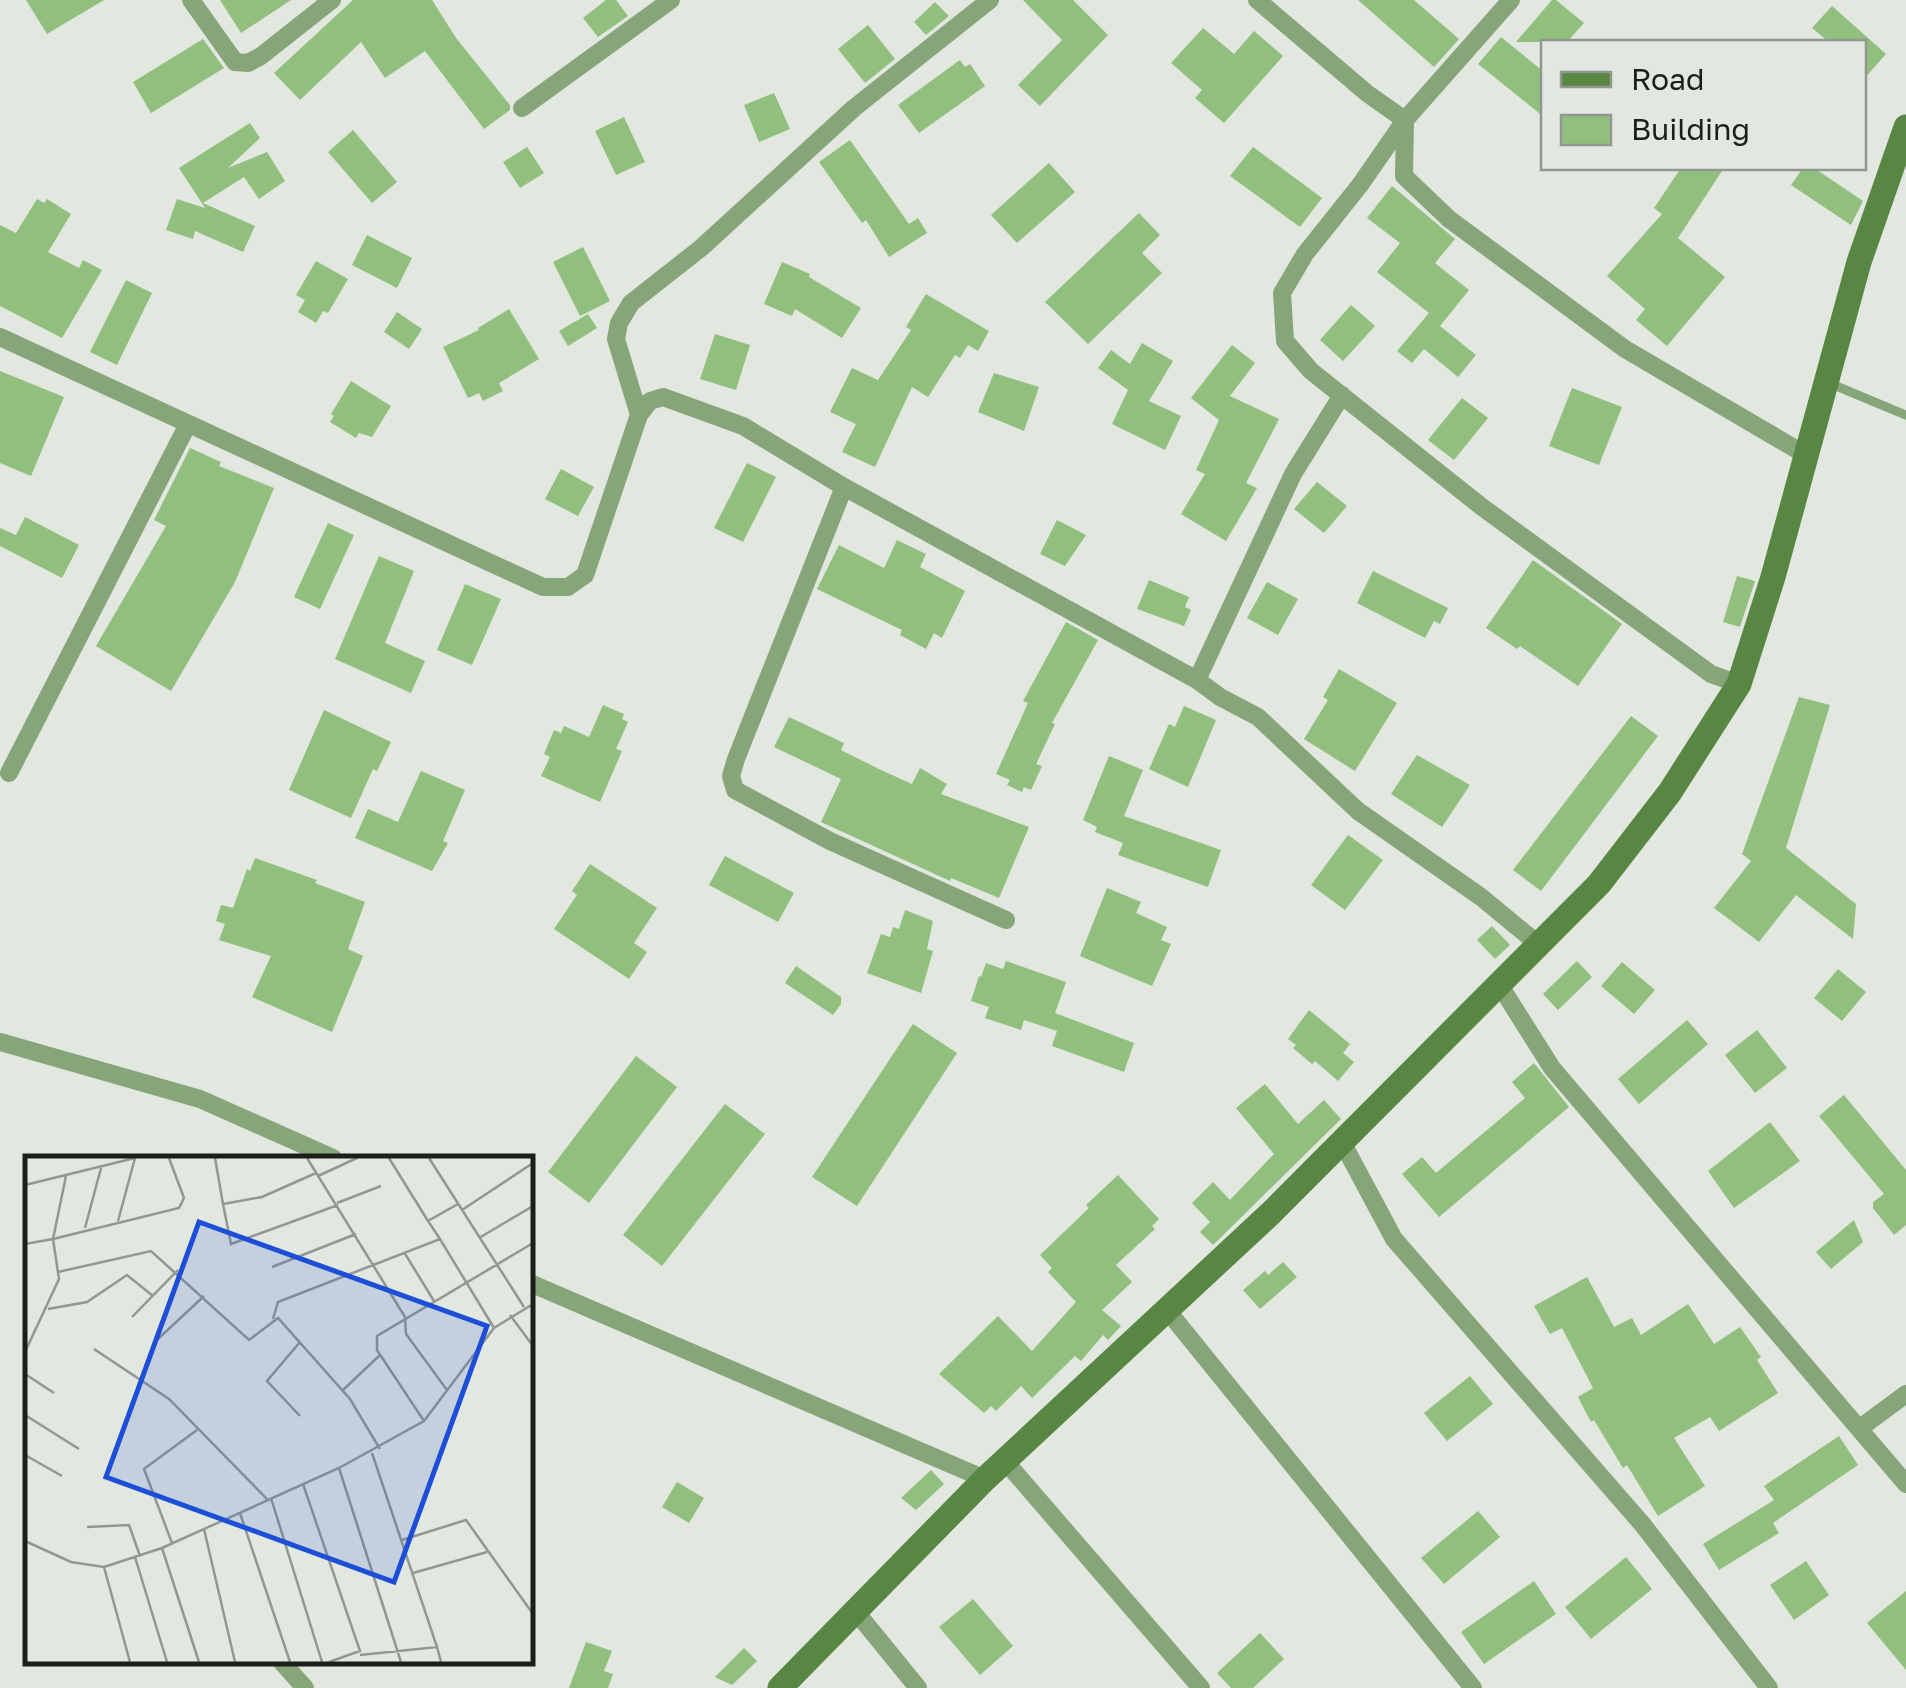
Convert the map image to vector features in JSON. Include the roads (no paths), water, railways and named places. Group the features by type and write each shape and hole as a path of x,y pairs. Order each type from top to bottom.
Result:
{"street":[{"path":"192,0 235,62 248,62 332,0"},
{"path":"522,108 671,0"},
{"path":"639,414 616,339 619,322 631,303 701,248 854,108 990,0"},
{"path":"1257,0 1368,94 1405,120"},
{"path":"1511,0 1405,120 1360,185 1304,254 1282,294 1284,341 1311,371 1482,507 1711,674 1739,684"},
{"path":"1405,120 1404,176 1450,219 1624,349 1806,455"},
{"path":"780,1688 985,1479 1342,1142 1599,884 1670,792 1739,684 1773,577 1859,262 1906,127"},
{"path":"0,337 543,587 568,587 585,575 639,414 650,400 663,396 676,399 743,426 844,488 1258,717 1358,811 1481,897 1538,944"},
{"path":"1197,680 1293,474 1342,395"},
{"path":"9,773 188,424"},
{"path":"844,488 736,759 731,776 736,790 830,841 1006,920"},
{"path":"1499,984 1552,1068 1906,1484"},
{"path":"0,1042 200,1099 328,1156"},
{"path":"1342,1142 1394,1239 1643,1525 1768,1688"},
{"path":"532,1284 985,1479"},
{"path":"1166,1310 1473,1688"},
{"path":"1860,1428 1906,1394"},
{"path":"1005,1461 1201,1688"},
{"path":"857,1613 918,1688"},
{"path":"283,1663 305,1688"}],"lane":[{"path":"1826,382 1906,415"}]}
